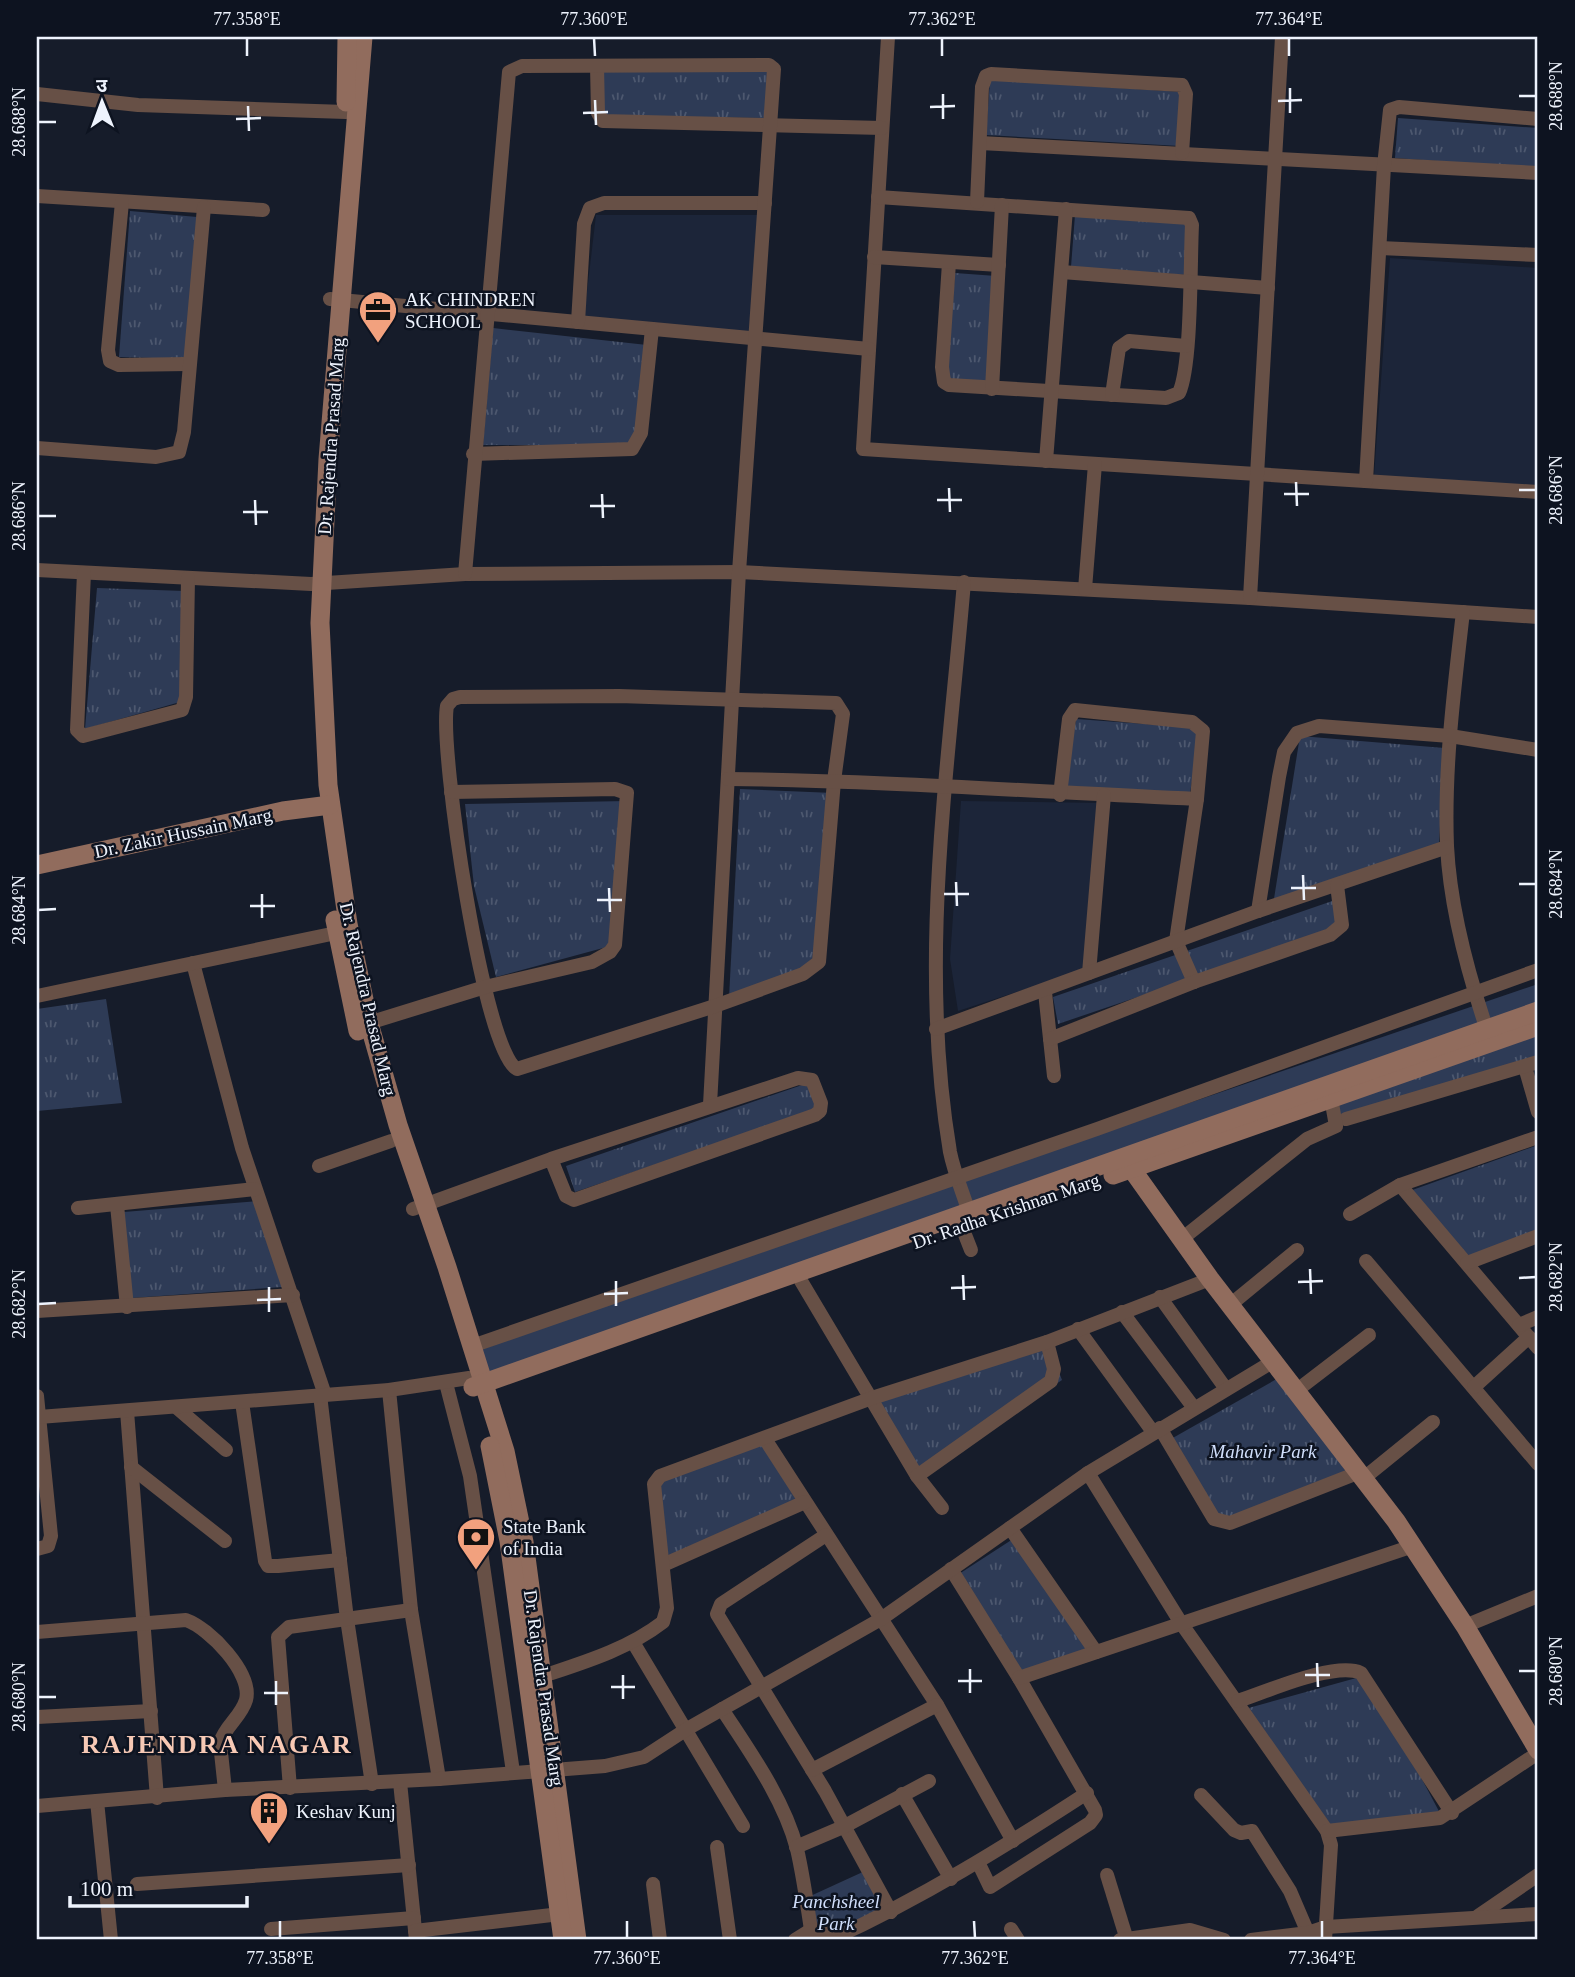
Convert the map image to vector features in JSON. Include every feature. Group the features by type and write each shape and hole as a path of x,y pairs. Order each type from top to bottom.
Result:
{"main road":[{"name":"Dr. Rajendra Prasad Marg","path":"347,37 346,112 328,459 316,584 324,805 336,933 363,1025 391,1141 471,1346 509,1541 577,1940"},
{"name":"Dr. Rajendra Prasad Marg","path":"336,299 363,37"},
{"name":"Dr. Rajendra Prasad Marg","path":"324,805 348,924 363,1025 398,1125 419,1207 477,1386 505,1451 524,1542 543,1676 563,1940"},
{"name":"Dr. Zakir Hussain Marg","path":"37,864 324,805"},
{"path":"1538,1011 1486,1027 1127,1163 1210,1279 1362,1475 1413,1546 1465,1626 1538,1751"},
{"name":"Dr. Radha Krishnan Marg","path":"477,1386 801,1281 1127,1163 1331,1098 1538,1026"},
{"path":"477,1386 968,1221"}],"street":[{"path":"888,37 863,449 1538,492"},
{"path":"1250,598 1282,37"},
{"path":"465,574 473,454 509,72 522,66 769,65 774,69 739,572 710,1105"},
{"path":"597,66 598,113 603,121 882,128"},
{"path":"977,202 983,82 986,76 998,73 1182,85 1186,94 1182,153"},
{"path":"37,94 138,105 346,112"},
{"path":"1366,481 1388,115 1394,107 1538,119"},
{"path":"980,143 1538,173"},
{"path":"37,196 263,210"},
{"path":"878,197 1189,218 1192,225 1183,385 1174,397 954,387 944,382 942,367 949,263"},
{"path":"122,202 108,351 110,361 119,365 188,364"},
{"path":"578,322 584,224 590,208 604,203 765,203"},
{"path":"992,389 1002,205"},
{"path":"37,448 156,457 179,452 184,432 204,207"},
{"path":"1046,461 1066,209"},
{"path":"1380,248 1538,254"},
{"path":"874,257 999,265"},
{"path":"1062,272 1268,288"},
{"path":"336,299 869,349"},
{"path":"473,454 622,452 632,449 641,433 652,329"},
{"path":"1112,395 1119,348 1124,343 1129,341 1186,346"},
{"path":"1085,589 1095,464"},
{"path":"37,570 316,584 465,574 739,572 1250,598 1538,617"},
{"path":"84,573 77,730 83,736 182,710 186,696 188,578"},
{"path":"964,582 936,874 933,959 943,1103 956,1175 968,1221 971,1250"},
{"path":"1463,612 1450,736 1447,847 1475,992 1486,1027"},
{"path":"453,699 732,699 836,703 842,707 844,714 834,781 819,962 803,974 715,1006 517,1069 507,1059 485,987 464,889 451,792 446,712 453,699"},
{"path":"1060,795 1071,713 1083,710 1192,722 1199,726 1204,737 1176,941 1194,982"},
{"path":"1258,911 1284,752 1297,733 1319,726 1450,736 1538,750"},
{"path":"728,779 834,781 1060,795 1197,799"},
{"path":"363,1025 485,987 592,962 610,952 617,931 627,793 615,789 451,792"},
{"path":"1088,973 1104,795"},
{"path":"936,1029 1045,992 1088,973 1258,911 1447,847"},
{"path":"1050,1039 1194,982 1337,930 1342,925 1343,918 1336,885"},
{"path":"37,996 336,933"},
{"path":"193,963 214,1050 255,1189 293,1295 323,1395 347,1619 372,1784"},
{"path":"471,1346 956,1175 1097,1129 1538,970"},
{"path":"1045,992 1054,1076"},
{"path":"1346,1119 1532,1065 1538,1112"},
{"path":"419,1207 551,1159 710,1105 806,1077 817,1088 821,1103 820,1111 815,1115 574,1200 566,1196 551,1159"},
{"path":"1183,1238 1307,1139 1336,1126 1331,1098"},
{"path":"1350,1213 1400,1185 1538,1138"},
{"path":"318,1166 391,1141"},
{"path":"1400,1185 1534,1342 1474,1387"},
{"path":"78,1208 255,1189"},
{"path":"117,1205 127,1307"},
{"path":"1467,1264 1538,1236"},
{"path":"1230,1305 1297,1250"},
{"path":"1366,1261 1538,1464"},
{"path":"543,1676 596,1659 633,1642 663,1622 667,1615 654,1484 656,1479 872,1398 1046,1342 1210,1279"},
{"path":"801,1281 917,1476 942,1508"},
{"path":"37,1311 293,1295"},
{"path":"1160,1297 1226,1389"},
{"path":"1122,1312 1194,1408"},
{"path":"1519,1325 1538,1317"},
{"path":"1079,1329 1156,1430 1214,1519 1221,1522 1242,1519 1362,1475 1433,1422"},
{"path":"1296,1391 1369,1335"},
{"path":"917,1476 1051,1381 1054,1369 1046,1342"},
{"path":"37,1807 225,1790 372,1784 605,1766 644,1757 687,1729 881,1619 1088,1473 1272,1362"},
{"path":"446,1383 470,1476 513,1772"},
{"path":"39,1417 389,1390 446,1383 477,1386"},
{"path":"389,1390 411,1610 439,1779"},
{"path":"37,1396 51,1536 48,1546 37,1549"},
{"path":"242,1402 265,1561 268,1566 340,1560"},
{"path":"176,1407 226,1450"},
{"path":"127,1411 157,1798"},
{"path":"765,1439 937,1705 1013,1841"},
{"path":"131,1467 225,1541"},
{"path":"1088,1473 1181,1623 1327,1831 1331,1845 1326,1934"},
{"path":"663,1564 805,1502"},
{"path":"1010,1528 1096,1652"},
{"path":"826,1535 717,1608 720,1620 812,1770 891,1912"},
{"path":"1019,1678 1413,1546"},
{"path":"951,1569 1019,1678 1095,1810 1093,1819 990,1887 978,1862"},
{"path":"1465,1626 1538,1596"},
{"path":"290,1788 278,1637 289,1627 411,1610"},
{"path":"37,1632 144,1626 186,1620 196,1624 236,1663 247,1694 240,1713 220,1742 225,1790"},
{"path":"633,1642 743,1826"},
{"path":"1238,1701 1332,1672 1354,1670 1361,1673 1452,1813"},
{"path":"812,1770 937,1705"},
{"path":"722,1709 759,1766 796,1847 811,1930"},
{"path":"37,1717 151,1711"},
{"path":"1327,1831 1429,1820 1452,1813 1538,1751"},
{"path":"796,1847 843,1827 929,1781"},
{"path":"400,1782 415,1930"},
{"path":"795,1940 811,1930 823,1931 833,1940 891,1912 951,1879 1087,1793"},
{"path":"902,1794 951,1879"},
{"path":"1201,1795 1234,1830 1241,1833 1252,1831 1290,1891 1308,1933"},
{"path":"97,1801 111,1940"},
{"path":"717,1847 730,1940"},
{"path":"137,1884 409,1865"},
{"path":"1107,1875 1125,1940 1182,1930 1198,1936 1224,1940"},
{"path":"1476,1917 1538,1875"},
{"path":"653,1884 660,1940"},
{"path":"271,1929 415,1930 560,1914"},
{"path":"1251,1940 1476,1917 1538,1914"}],"shaded area":[{"path":"596,215 762,215 753,332 584,317"},
{"path":"1390,258 1538,268 1538,486 1374,476"},
{"path":"961,801 1105,803 1088,969 958,1011 950,959"}],"green space":[{"path":"602,71 777,71 772,118 602,116"},
{"path":"990,80 1183,92 1180,146 986,135"},
{"path":"1398,118 1538,128 1538,168 1395,158"},
{"path":"130,211 197,217 187,359 119,357"},
{"path":"1075,215 1192,223 1188,275 1071,267"},
{"path":"955,273 996,276 988,382 947,379"},
{"path":"493,328 647,345 639,445 483,445"},
{"path":"97,588 184,591 180,702 85,729"},
{"path":"1076,719 1201,728 1190,793 1065,786"},
{"path":"1300,736 1444,748 1439,844 1273,905"},
{"path":"740,789 833,793 821,965 729,998"},
{"path":"628,801 614,945 496,977 474,886 465,804"},
{"path":"1341,898 1347,926 1058,1024 1053,997"},
{"path":"1538,984 1538,1017 492,1388 479,1345"},
{"path":"106,999 122,1103 37,1111 37,1009"},
{"path":"1538,1032 1538,1059 1343,1123 1335,1101"},
{"path":"808,1083 818,1109 575,1192 566,1166"},
{"path":"1538,1145 1538,1239 1467,1263 1404,1193"},
{"path":"258,1201 282,1287 132,1298 124,1212"},
{"path":"1047,1342 1062,1380 917,1476 872,1398"},
{"name":"Mahavir Park","path":"1282,1376 1351,1479 1221,1525 1171,1439"},
{"path":"766,1442 803,1498 667,1561 659,1482"},
{"path":"1019,1535 1095,1648 1020,1672 959,1574"},
{"path":"1367,1675 1443,1819 1331,1825 1245,1709"},
{"name":"Panchsheel Park","path":"865,1871 889,1912 837,1940 811,1934 806,1898"}],"place":[{"name":"AK CHINDREN SCHOOL","path":"378,344"},
{"name":"State Bank of India","path":"476,1571"},
{"name":"Keshav Kunj","path":"269,1845"}],"district":[{"name":"RAJENDRA NAGAR","path":"217,1744"}]}
